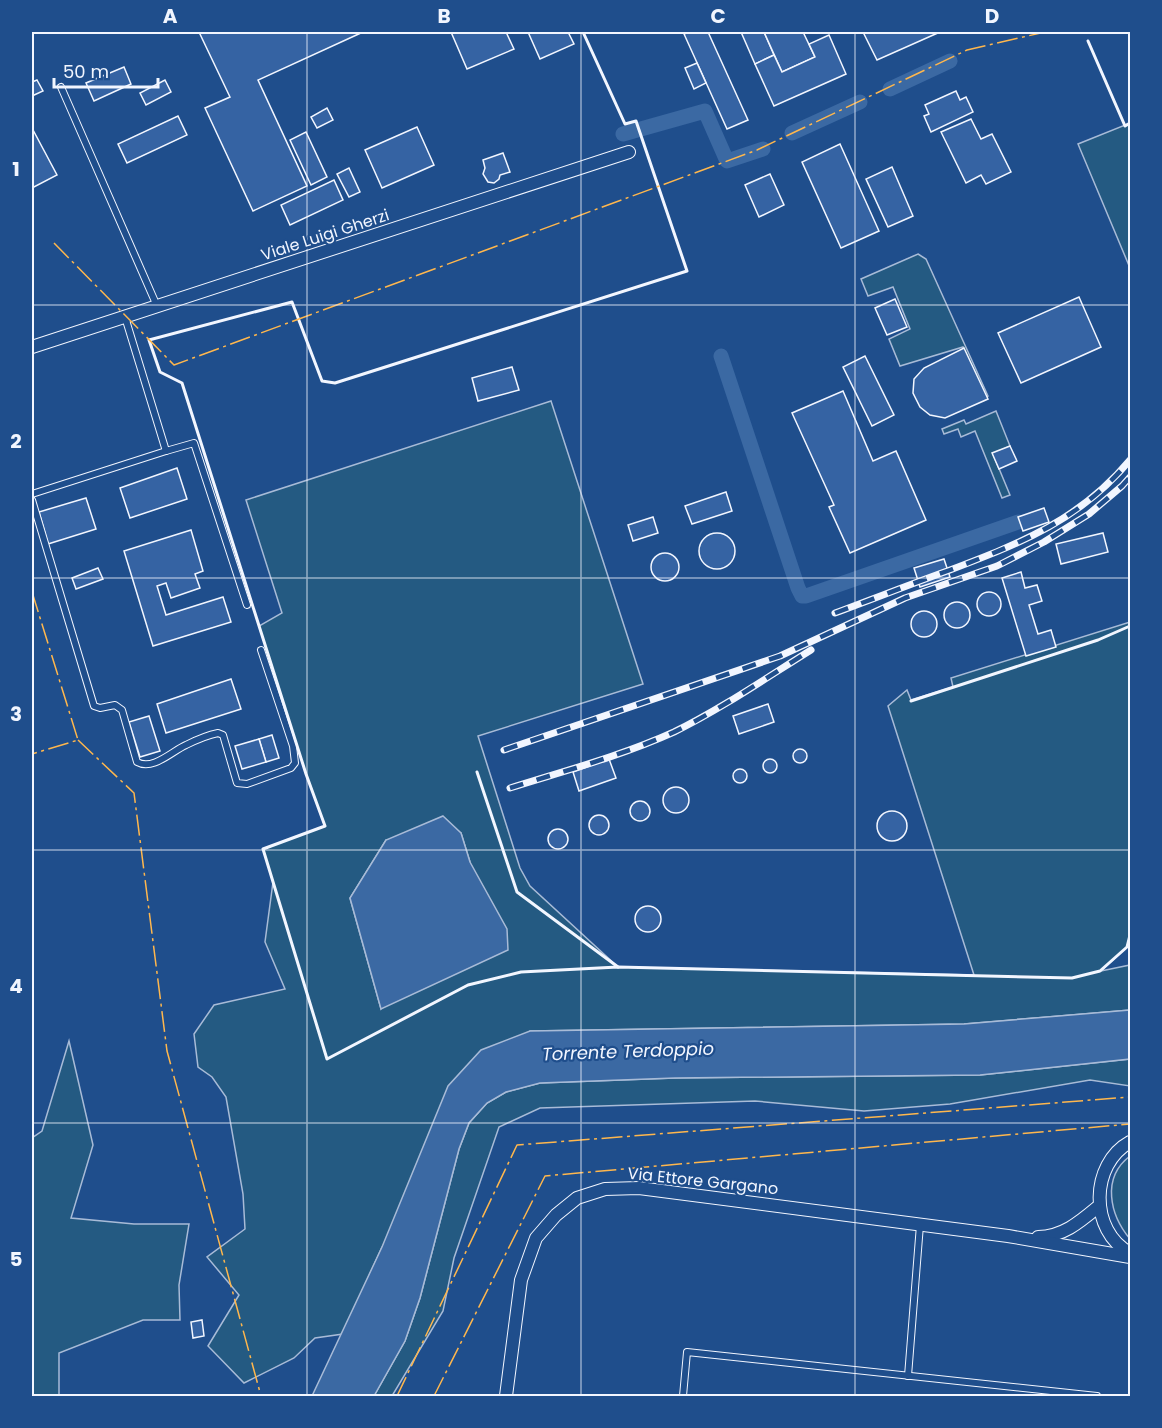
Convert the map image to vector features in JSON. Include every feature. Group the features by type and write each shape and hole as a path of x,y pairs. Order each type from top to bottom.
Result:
{"street":[{"name":"Viale Luigi Gherzi","path":"32,347 124,315 158,307 629,152"},
{"path":"1131,1142 1108,1162 1100,1183 1099,1206 1104,1223 1113,1238 1131,1255"},
{"name":"Via Ettore Gargano","path":"506,1396 520,1280 536,1238 556,1215 577,1198 605,1189 639,1188 1008,1236 1131,1255"},
{"name":"Via Ettore Gargano","path":"1008,1236 1048,1237 1071,1228 1099,1206"}],"lane":[{"path":"61,87 158,307"},
{"path":"124,315 166,451"},
{"path":"32,494 194,443 247,605"},
{"path":"32,500 94,706 100,708 115,705 122,710 139,763 147,764 162,759 184,745 218,734 223,735 237,783 247,784 291,768 295,763 293,746 261,650"},
{"path":"909,1376 920,1225"},
{"path":"683,1396 687,1352 1097,1396"}],"shaded area":[{"path":"1130,123 1130,268 1078,144"},
{"path":"918,254 926,259 988,396 986,398 963,347 900,366 889,339 910,329 893,287 868,296 861,279"},
{"path":"551,401 643,684 478,736 520,868 530,886 618,967 974,975 888,706 907,690 911,700 953,687 951,678 1130,622 1130,935 1127,947 1101,971 1130,965 1130,1010 964,1024 530,1031 382,1247 343,1334 315,1338 294,1358 244,1383 208,1346 239,1295 207,1257 245,1229 243,1194 226,1097 212,1077 198,1067 194,1034 214,1005 285,989 265,942 273,882 263,849 325,826 259,626 282,613 246,500","holes":["461,833 470,862 381,1009 350,898 386,840"]},
{"path":"996,411 1010,446 993,454 1010,495 1002,498 975,431 961,437 958,429 944,434 942,429 964,420 966,424"},
{"path":"69,1041 93,1145 71,1218 134,1224 189,1224 179,1285 180,1320 143,1320 59,1353 59,1396 32,1396 32,1138 42,1131"},
{"path":"1130,1059 1130,1086 1090,1080 950,1104 864,1111 755,1101 540,1108 499,1127 454,1258 443,1311 392,1396 374,1396 405,1341 420,1298 459,1149 469,1123 487,1103 506,1092 540,1083 675,1078 980,1075"},
{"path":"1130,1156 1130,1239 1117,1219 1112,1186 1121,1165"}],"water":[{"path":"443,816 461,833 470,862 507,929 508,950 381,1009 350,898 386,840"},
{"name":"Torrente Terdoppio","path":"1130,1010 1130,1059 980,1075 675,1078 540,1083 506,1092 487,1103 469,1123 459,1149 420,1298 405,1341 374,1396 312,1396 382,1247 448,1086 481,1050 530,1031 964,1024"}],"building":[{"path":"199,32 363,32 258,80 307,186 253,211 205,108 230,97"},
{"path":"451,32 506,32 514,49 467,69"},
{"path":"528,32 568,32 574,44 540,59"},
{"path":"708,32 748,120 727,129 684,34"},
{"path":"741,32 764,32 774,55 755,64"},
{"path":"764,32 803,32 815,57 782,72"},
{"path":"863,32 940,32 877,60"},
{"path":"829,35 846,74 774,106 755,64 774,55 782,72 815,57 809,44"},
{"path":"697,63 706,83 694,89 685,68"},
{"path":"124,67 131,84 94,101 86,83"},
{"path":"37,80 43,91 32,96 32,82"},
{"path":"165,80 171,92 146,105 140,93"},
{"path":"956,91 960,100 966,97 973,112 931,132 924,116 929,114 925,105"},
{"path":"327,108 333,120 317,128 311,117"},
{"path":"178,116 187,135 127,163 118,144"},
{"path":"971,119 981,139 992,134 1011,172 986,184 981,175 966,183 941,132"},
{"path":"417,127 434,165 382,188 365,150"},
{"path":"32,128 57,175 32,188"},
{"path":"306,132 327,177 311,185 290,140"},
{"path":"840,144 879,231 841,248 802,162"},
{"path":"503,153 510,172 500,175 494,183 488,182 483,174 485,168 483,160"},
{"path":"892,167 913,216 888,227 866,179"},
{"path":"349,168 360,192 349,197 337,174"},
{"path":"770,174 784,205 759,217 745,185"},
{"path":"334,180 343,200 290,225 281,205"},
{"path":"1079,297 1101,347 1021,383 998,333"},
{"path":"895,299 907,327 887,335 875,308"},
{"path":"964,348 988,399 945,418 930,415 920,407 913,393 914,379 924,368"},
{"path":"865,356 894,415 872,426 843,367"},
{"path":"512,367 519,390 478,401 472,378"},
{"path":"843,391 873,461 896,451 926,520 850,553 829,507 834,505 792,413"},
{"path":"1010,446 1017,461 999,469 992,453"},
{"path":"177,468 187,499 130,518 120,488"},
{"path":"726,492 732,511 692,524 685,506"},
{"path":"86,498 96,529 48,544 39,512"},
{"path":"1044,508 1049,522 1023,531 1018,517"},
{"path":"653,517 658,533 633,541 628,525"},
{"path":"191,530 203,571 195,574 200,588 171,598 166,583 157,586 166,615 223,597 231,622 153,646 124,551"},
{"path":"717,533 730,538 735,551 730,564 717,569 704,564 699,551 704,538"},
{"path":"1103,533 1108,552 1061,564 1056,544"},
{"path":"665,553 675,557 679,567 675,577 665,581 655,577 651,567 655,557"},
{"path":"944,559 950,577 920,587 914,568"},
{"path":"98,568 103,579 76,589 72,578"},
{"path":"1021,572 1025,588 1037,585 1042,601 1029,605 1038,634 1051,630 1056,647 1026,656 1002,578"},
{"path":"989,592 998,595 1001,604 998,613 989,616 980,613 977,604 980,595"},
{"path":"957,602 966,606 970,615 966,624 957,628 948,624 944,615 948,606"},
{"path":"924,611 933,615 937,624 933,633 924,637 915,633 911,624 915,615"},
{"path":"231,679 241,709 166,733 157,704"},
{"path":"768,704 774,722 739,734 733,716"},
{"path":"149,716 160,751 140,757 129,722"},
{"path":"272,735 279,758 266,762 259,739"},
{"path":"259,739 266,762 242,769 235,746"},
{"path":"797,749 803,749 807,756 803,763 797,763 793,759 793,753"},
{"path":"609,759 616,778 579,791 573,772"},
{"path":"770,759 775,761 777,766 775,771 770,773 765,771 763,766 765,761"},
{"path":"740,769 745,771 747,776 745,781 740,783 735,781 733,776 735,771"},
{"path":"676,787 685,791 689,800 685,809 676,813 667,809 663,800 667,791"},
{"path":"640,801 647,804 650,811 647,818 640,821 633,818 630,811 633,804"},
{"path":"892,811 902,816 907,826 902,836 892,841 882,836 877,826 882,816"},
{"path":"599,815 606,818 609,825 606,832 599,835 592,832 589,825 592,818"},
{"path":"558,829 565,832 568,839 565,846 558,849 551,846 548,839 551,832"},
{"path":"648,906 657,910 661,919 657,928 648,932 639,928 635,919 639,910"},
{"path":"202,1320 204,1336 193,1338 191,1322"}],"waterway":[{"path":"890,89 950,61"},
{"path":"792,133 860,102"},
{"path":"623,134 705,111 727,161 763,149"},
{"path":"721,356 802,596 1018,522"}],"railway":[{"path":"835,613 1025,539 1070,514 1091,499 1130,460"},
{"path":"504,750 780,656 905,598 997,566 1044,542 1089,514 1130,477"},
{"path":"510,788 613,756 674,732 726,703 811,650"}],"wall":[{"path":"583,32 625,124 636,121 687,271 335,383 322,381 292,302 149,340 160,372 182,383 306,774 325,826 263,849 327,1059 468,985 521,972 618,967 1072,978 1100,971 1127,947 1130,935"},
{"path":"1088,41 1125,126 1130,123"},
{"path":"911,701 1098,640 1130,626"},
{"path":"477,772 517,892 618,967"}],"power":[{"path":"54,243 174,365 757,150 967,50 1045,32"},
{"path":"32,592 78,740 32,754"},
{"path":"78,740 134,793 167,1051 261,1396"},
{"path":"397,1396 517,1145 1130,1096"},
{"path":"434,1396 545,1176 1130,1124"}]}
